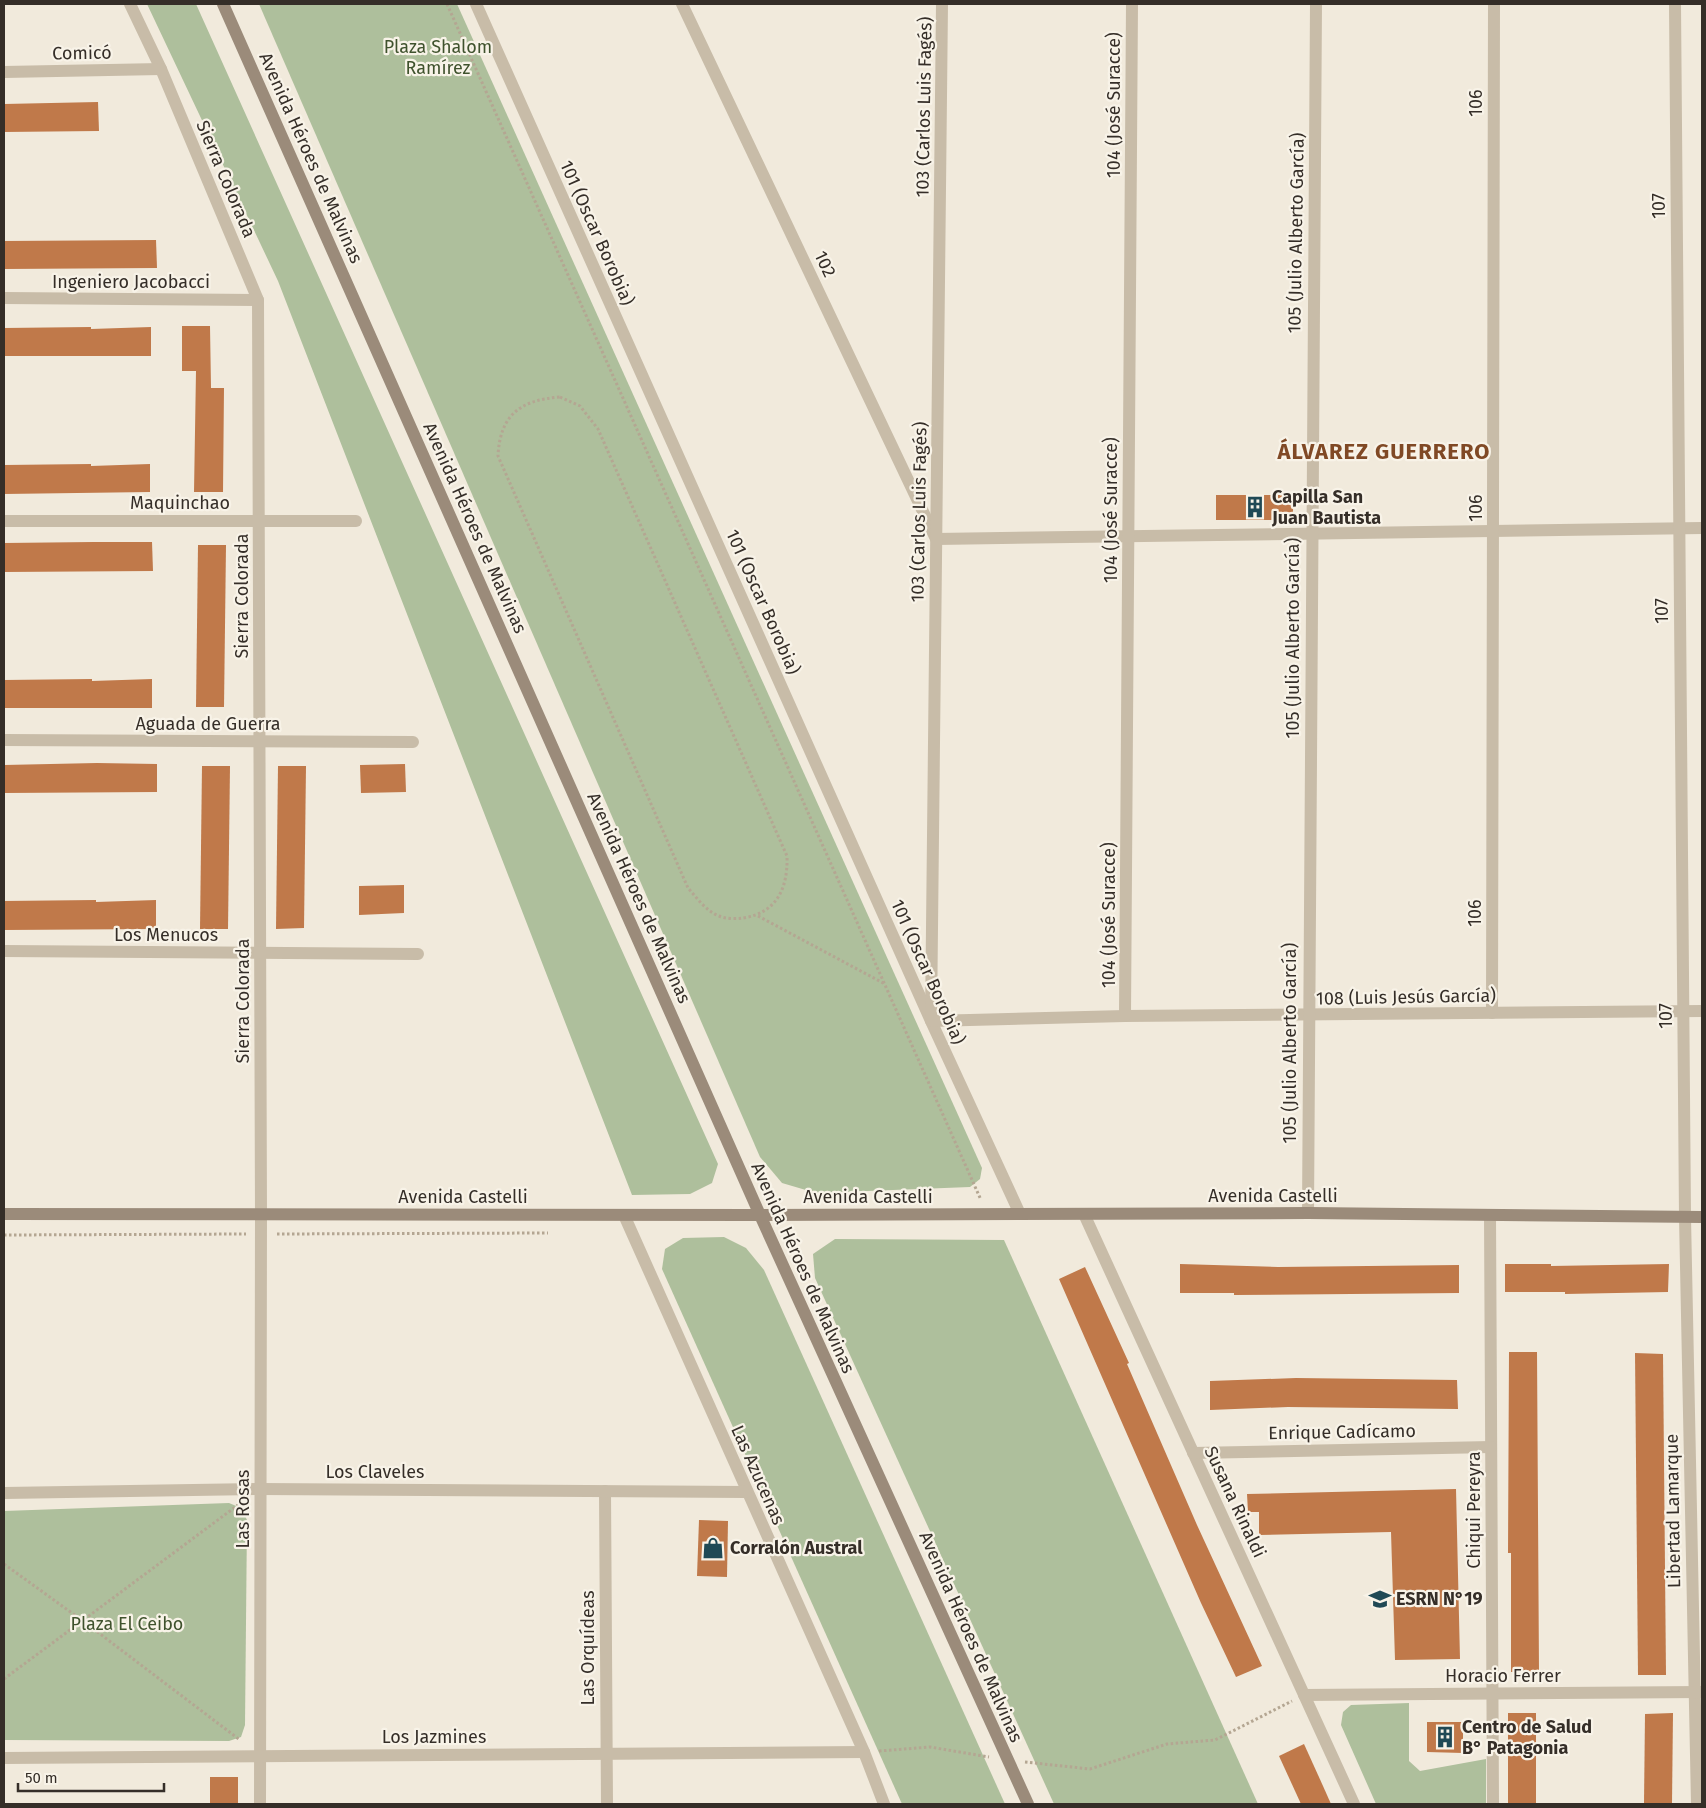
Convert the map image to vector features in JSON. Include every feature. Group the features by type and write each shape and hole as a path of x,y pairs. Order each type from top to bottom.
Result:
{"main road":[{"name":"Avenida Héroes de Malvinas","path":"223,4 760,1215 1028,1804"},
{"name":"Avenida Castelli","path":"4,1214 760,1215 1308,1213 1702,1217"}],"street":[{"name":"Sierra Colorada","path":"130,4 160,69 258,300 261,1214"},
{"name":"101 (Oscar Borobia)","path":"476,4 931,1022 1020,1214"},
{"name":"102","path":"682,4 936,539"},
{"name":"103 (Carlos Luis Fagés)","path":"931,1022 942,4"},
{"name":"104 (José Suracce)","path":"1126,1016 1132,4"},
{"name":"105 (Julio Alberto García)","path":"1308,1213 1307,1016 1316,4"},
{"name":"106","path":"1492,1013 1494,4"},
{"name":"107","path":"1674,4 1685,1217"},
{"name":"Comicó","path":"4,72 160,69"},
{"name":"Ingeniero Jacobacci","path":"4,298 258,300"},
{"name":"Maquinchao","path":"4,520 356,521"},
{"path":"936,539 1702,528"},
{"name":"Aguada de Guerra","path":"4,740 413,742"},
{"name":"Los Menucos","path":"4,951 418,954"},
{"name":"108 (Luis Jesús García)","path":"931,1022 1126,1016 1307,1016 1702,1011"},
{"name":"Las Rosas","path":"260,1804 261,1214"},
{"name":"Susana Rinaldi","path":"1084,1214 1354,1804"},
{"name":"Las Azucenas","path":"624,1215 746,1492 864,1752 884,1804"},
{"name":"Chiqui Pereyra","path":"1490,1215 1492,1804"},
{"name":"Libertad Lamarque","path":"1685,1217 1698,1692 1696,1804"},
{"name":"Enrique Cadícamo","path":"1193,1453 1491,1447"},
{"name":"Los Claveles","path":"4,1493 260,1488 746,1492"},
{"name":"Las Orquídeas","path":"605,1491 607,1804"},
{"name":"Horacio Ferrer","path":"1304,1695 1698,1692"},
{"name":"Los Jazmines","path":"4,1758 864,1752"}],"path":[{"path":"447,4 988,1214"},
{"path":"758,916 771,906 783,888 787,872 787,856 598,429 580,406 560,397 539,398 522,406 509,418 499,438 498,456 688,888 704,906 720,916 736,919 758,916 885,984"},
{"path":"4,1680 260,1488"},
{"path":"4,1564 84,1621 260,1756"},
{"path":"864,1752 930,1747 1008,1761 1090,1769 1167,1744 1215,1740 1304,1695"}],"green space":[{"path":"147,4 196,4 718,1164 712,1183 690,1194 632,1195 278,281"},
{"name":"Plaza Shalom Ramírez","path":"259,4 457,4 982,1168 980,1179 970,1187 816,1193 782,1183 760,1157"},
{"path":"724,1237 746,1248 764,1270 1005,1804 902,1804 662,1269 665,1249 683,1238"},
{"path":"835,1239 1004,1240 1258,1804 1054,1804 815,1278 813,1254"},
{"name":"Plaza El Ceibo","path":"229,1503 241,1508 247,1520 245,1725 241,1737 229,1741 4,1740 4,1511"},
{"path":"1409,1703 1409,1761 1420,1771 1486,1759 1486,1804 1376,1804 1341,1725 1343,1712 1351,1705"}],"building":[{"path":"98,102 99,131 4,132 4,104"},
{"path":"156,240 157,268 4,269 4,241"},
{"path":"182,326 210,326 211,388 224,388 223,492 194,492 196,371 182,371"},
{"path":"91,327 91,329 151,327 151,356 4,356 4,328"},
{"path":"91,464 91,466 150,464 150,492 4,494 4,465"},
{"name":"Capilla San Juan Bautista","path":"1216,495 1293,495 1293,520 1216,520"},
{"path":"152,542 153,571 4,572 4,543"},
{"path":"198,545 226,545 224,707 196,707"},
{"path":"92,679 92,681 152,679 152,708 4,708 4,680"},
{"path":"157,764 157,792 4,793 4,765"},
{"path":"405,764 406,792 361,793 360,765"},
{"path":"202,766 230,766 228,929 200,929"},
{"path":"278,766 306,766 304,928 276,929"},
{"path":"404,885 404,913 359,915 359,886"},
{"path":"96,900 96,902 156,900 156,929 4,930 4,901"},
{"path":"1180,1264 1278,1267 1459,1265 1459,1293 1234,1295 1234,1293 1180,1293"},
{"path":"1505,1264 1551,1264 1551,1266 1669,1264 1668,1292 1565,1294 1565,1292 1505,1292"},
{"path":"1085,1267 1129,1363 1127,1364 1197,1525 1262,1666 1236,1677 1201,1603 1059,1279"},
{"path":"1509,1352 1537,1352 1539,1672 1511,1672 1511,1553 1508,1553"},
{"path":"1635,1353 1663,1354 1666,1675 1638,1675"},
{"path":"1296,1378 1457,1380 1458,1409 1288,1407 1210,1410 1210,1381"},
{"path":"1456,1489 1460,1659 1395,1660 1391,1532 1259,1535 1259,1512 1248,1512 1247,1494"},
{"name":"Corralón Austral","path":"699,1520 728,1521 727,1577 697,1576"},
{"path":"1508,1713 1536,1713 1536,1804 1508,1804"},
{"path":"1673,1713 1672,1804 1644,1804 1645,1714"},
{"name":"Centro de Salud B° Patagonia","path":"1427,1722 1463,1722 1463,1753 1427,1752"},
{"path":"1304,1744 1331,1804 1301,1804 1279,1756"},
{"path":"210,1777 238,1777 238,1804 210,1804"}],"place":[{"name":"Capilla San Juan Bautista","path":"1255,507"},
{"name":"Corralón Austral","path":"713,1548"},
{"name":"ESRN N°19","path":"1380,1599"},
{"name":"Centro de Salud B° Patagonia","path":"1445,1737"}],"district":[{"name":"ÁLVAREZ GUERRERO","path":"1384,451"}]}
